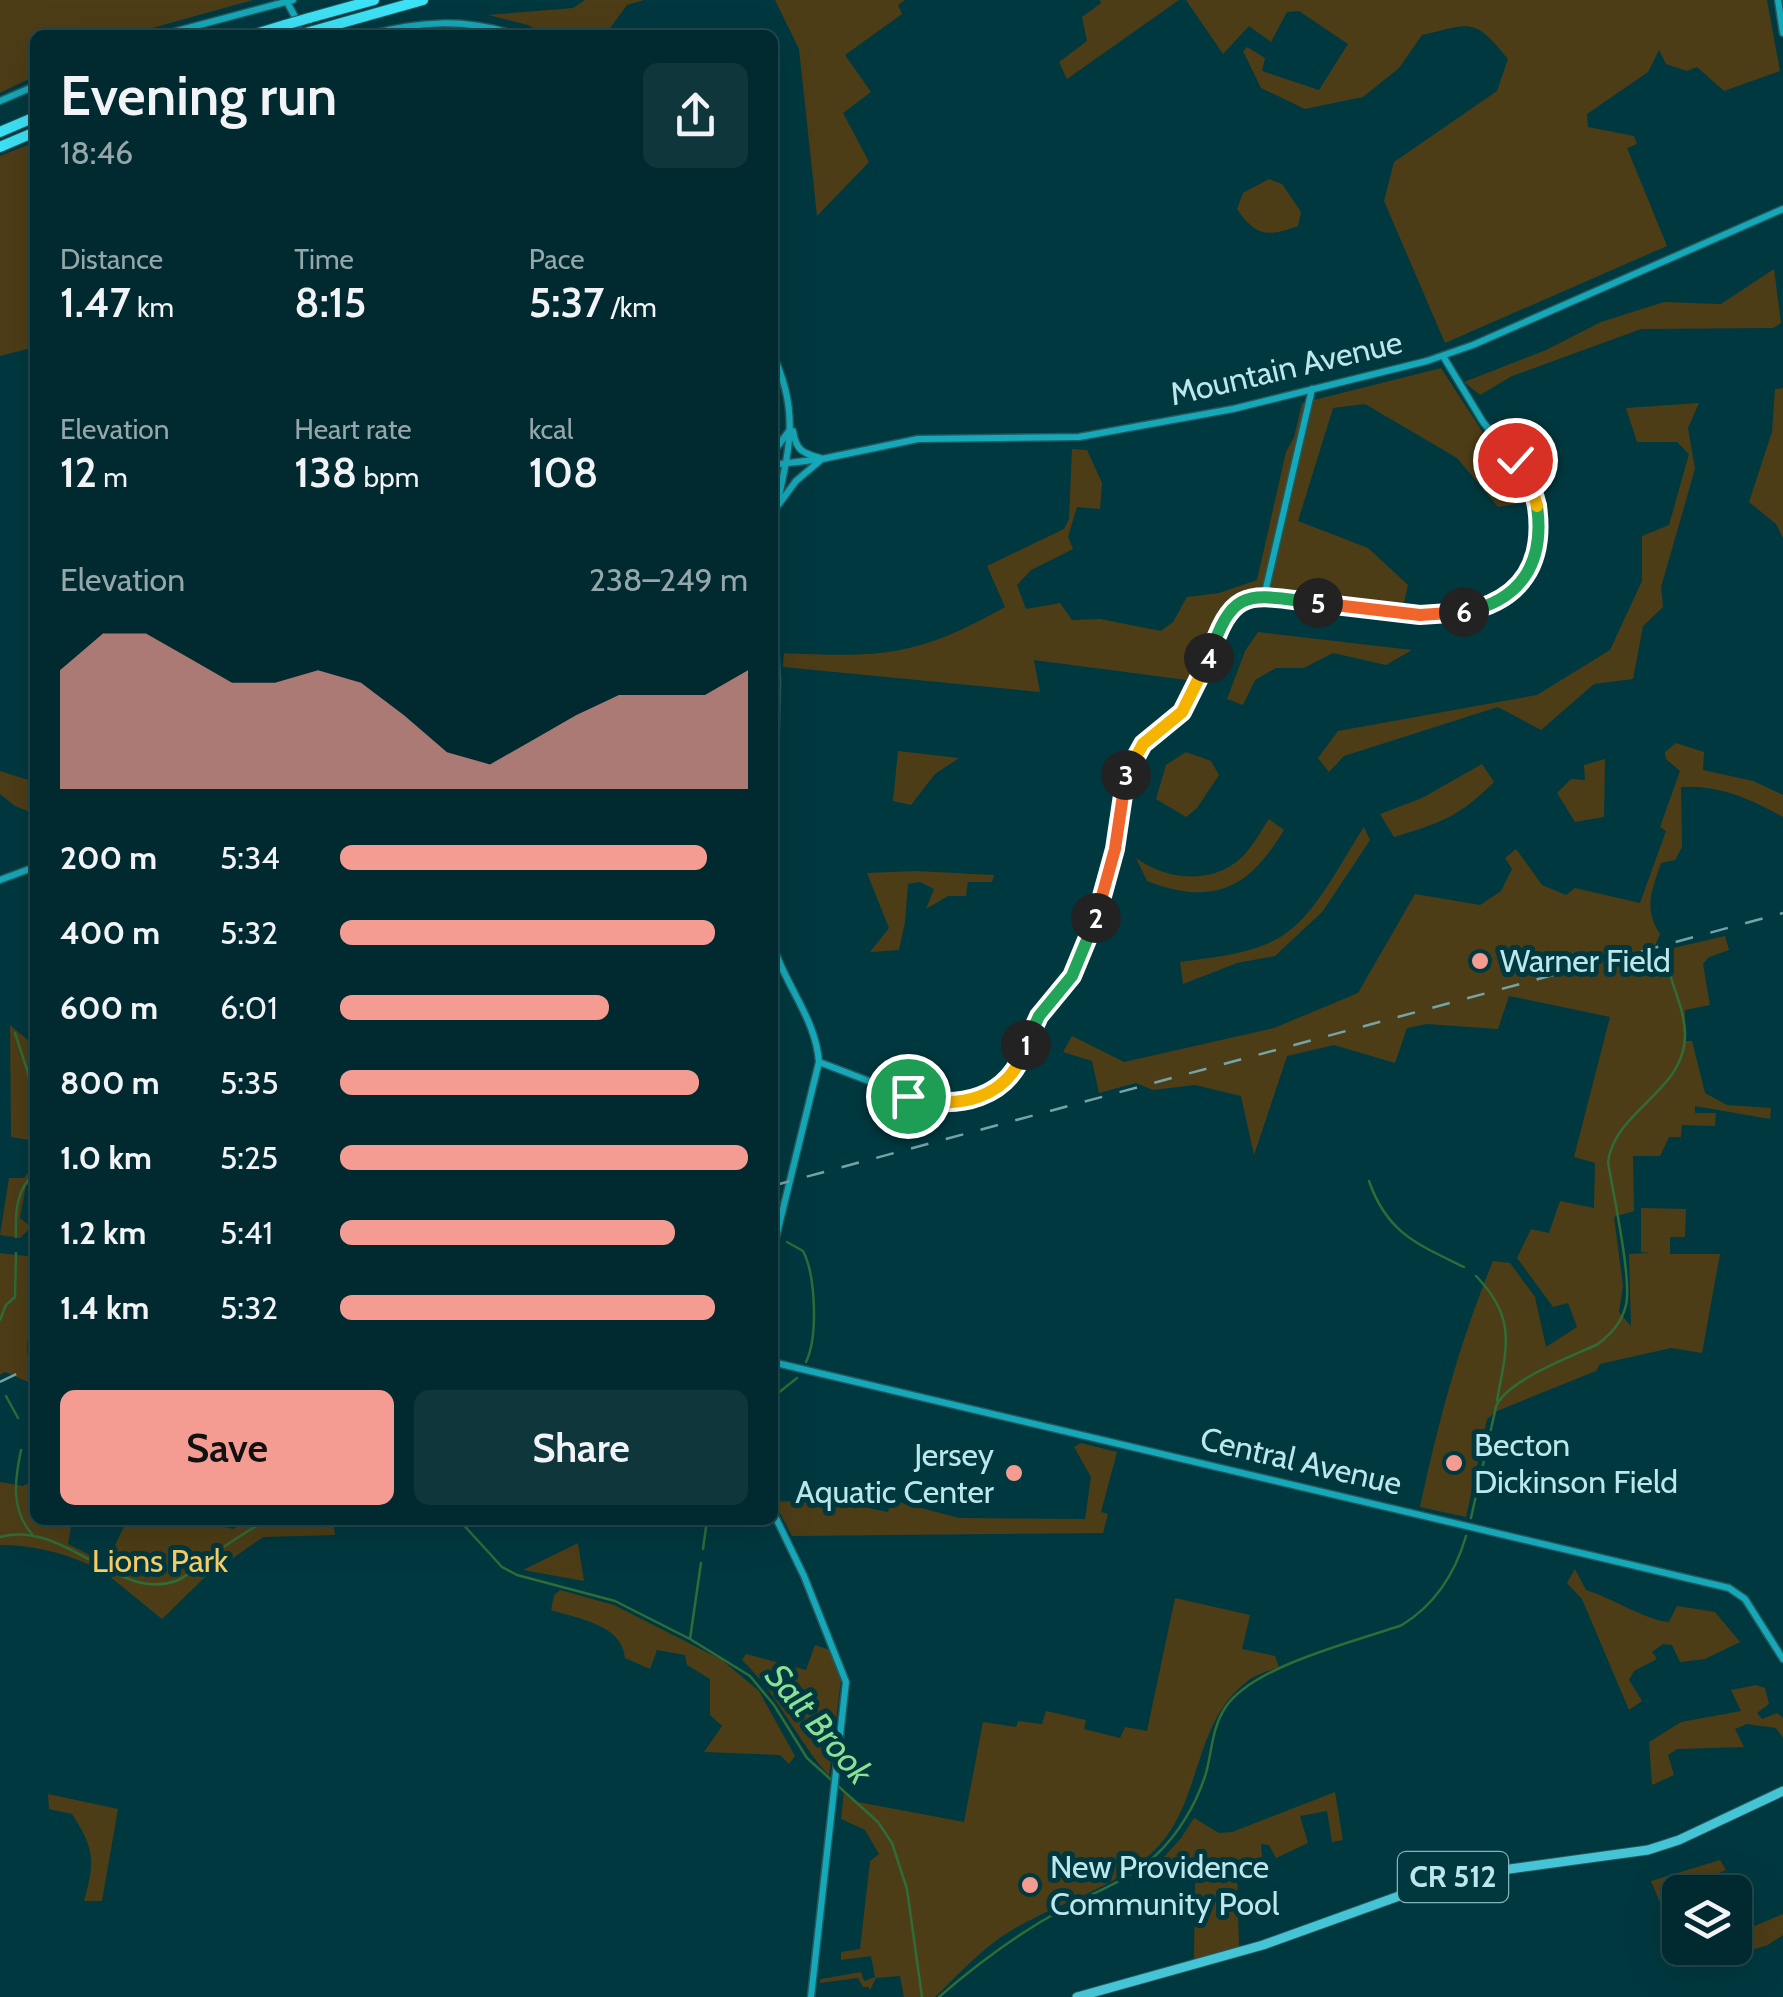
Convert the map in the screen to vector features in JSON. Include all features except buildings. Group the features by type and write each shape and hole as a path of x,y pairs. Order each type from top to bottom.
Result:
{"highway":[{"path":"268,30 374,0"},
{"path":"322,30 423,0"},
{"path":"0,132 30,119"},
{"path":"0,146 30,134"}],"main road":[{"name":"CR 512","path":"1077,1997 1263,1945 1452,1877 1648,1850 1783,1791"}],"street":[{"path":"1778,0 1783,33"},
{"path":"181,30 290,1 299,24 308,30"},
{"path":"389,30 451,22 491,30"},
{"path":"0,101 30,88"},
{"name":"Mountain Avenue","path":"778,465 918,439 1079,438 1233,409 1443,356 1783,209"},
{"path":"819,1062 908,1096 945,1104 978,1098 1006,1080 1020,1060 1039,1016 1072,976 1103,900 1118,836 1125,782 1136,755 1184,708 1204,674 1220,624 1242,601 1264,596 1441,615 1490,605 1526,576 1540,539 1533,491 1523,471 1483,422 1443,356"},
{"path":"778,366 787,385 798,448 822,459 796,481 778,507"},
{"path":"1264,596 1312,388"},
{"path":"778,445 792,425"},
{"path":"778,501 792,425"},
{"path":"0,880 30,868"},
{"path":"778,960 814,1032 819,1062 778,1229"},
{"name":"Central Avenue","path":"778,1363 1729,1588 1745,1599 1783,1658"},
{"path":"778,1522 846,1675 811,1997"}],"green space":[{"path":"0,0 253,0 145,30 30,30 30,78 0,93"},
{"path":"585,0 644,0 627,5 609,30 538,30 488,15 573,8"},
{"path":"775,0 905,0 898,5 902,14 845,55 871,92 843,113 869,162 817,216 799,49"},
{"path":"1100,0 1179,0 1067,79 1059,62 1087,41 1082,17"},
{"path":"1186,0 1767,0 1780,71 1724,91 1697,67 1687,71 1666,64 1659,50 1648,72 1587,114 1588,127 1634,136 1637,144 1627,148 1667,246 1445,343 1384,201 1394,162 1497,91 1508,59 1487,36 1471,27 1422,35 1399,68 1363,97 1305,109 1261,88 1243,51 1247,47 1265,58 1262,71 1319,90 1348,44 1299,11 1287,12 1271,42 1249,26 1223,54"},
{"path":"30,144 30,348 0,356 0,156"},
{"path":"1269,179 1282,184 1301,212 1298,226 1263,232 1250,225 1237,209 1243,193"},
{"path":"1774,269 1781,323 1773,328 1641,329 1512,376 1480,395 1464,382 1546,350 1601,322 1664,302 1721,304"},
{"path":"1441,368 1493,448 1515,474 1527,502 1498,507 1457,458 1365,404 1333,408 1298,521 1368,548 1408,585 1402,612 1253,592 1222,610 1211,625 1194,681 1034,660 1040,692 783,667 784,653 874,654 923,644 1005,607 987,566 1064,529 1069,519 1072,449 1087,450 1102,483 1100,509 1077,507 1068,537 1073,549 1031,570 1017,585 1026,609 1060,603 1072,620 1100,619 1161,631 1173,622 1187,597 1219,593 1257,580 1286,452 1302,403"},
{"path":"1783,388 1783,538 1776,524 1749,502 1772,432 1775,389"},
{"path":"1699,403 1688,428 1695,469 1661,587 1663,607 1643,626 1633,679 1594,684 1541,730 1498,707 1344,756 1329,772 1318,758 1338,731 1537,695 1610,650 1642,581 1642,536 1669,525 1689,454 1677,442 1637,442 1626,408"},
{"path":"1258,632 1412,650 1386,665 1333,653 1304,668 1276,668 1255,680 1243,705 1227,699 1245,651"},
{"path":"1676,743 1704,752 1703,770 1753,781 1783,795 1783,817 1734,795 1709,788 1681,787 1682,847 1675,860 1661,863 1651,899 1652,916 1660,934 1652,953 1725,936 1729,950 1709,957 1703,964 1710,1005 1685,1010 1684,1041 1692,1041 1705,1093 1727,1105 1771,1108 1770,1119 1695,1106 1695,1113 1716,1113 1715,1126 1682,1125 1681,1137 1669,1137 1660,1156 1633,1156 1634,1211 1614,1217 1623,1286 1619,1312 1631,1326 1629,1254 1651,1253 1641,1252 1641,1208 1686,1209 1685,1237 1670,1237 1670,1254 1720,1254 1702,1353 1671,1348 1600,1364 1596,1371 1497,1411 1487,1419 1466,1517 1420,1507 1451,1382 1493,1261 1510,1263 1535,1297 1546,1347 1577,1327 1568,1303 1553,1307 1517,1258 1531,1229 1549,1233 1560,1201 1594,1208 1595,1163 1574,1157 1610,1017 1509,996 1498,1029 1427,1024 1407,1028 1395,1063 1334,1045 1287,1056 1254,1155 1241,1096 1195,1085 1153,1090 1136,1083 1099,1093 1092,1061 1063,1052 1072,1036 1124,1062 1274,1028 1358,993 1415,894 1480,905 1501,891 1512,869 1505,858 1516,849 1542,885 1566,895 1575,888 1640,903 1666,831 1660,827 1680,771 1666,759 1665,752"},
{"path":"898,751 959,758 935,774 911,805 893,801"},
{"path":"1186,752 1211,761 1219,775 1197,808 1186,817 1156,799 1166,765"},
{"path":"1605,759 1604,817 1575,822 1557,793 1571,779 1585,780 1584,765"},
{"path":"1482,764 1494,782 1470,803 1437,823 1394,837 1380,814 1422,798"},
{"path":"0,771 30,780 30,812 15,806 0,794"},
{"path":"1269,819 1284,830 1257,867 1227,887 1210,892 1191,892 1147,881 1136,858 1175,875 1217,872 1245,854"},
{"path":"1364,827 1370,840 1323,911 1275,956 1237,963 1183,984 1180,962 1261,946 1297,924 1319,899"},
{"path":"867,873 994,875 992,882 968,882 966,896 948,896 926,909 934,889 920,882 908,884 899,950 870,952 889,928"},
{"path":"10,1025 30,1042 30,1140 11,1137"},
{"path":"30,1170 20,1218 30,1228 20,1238 0,1235 9,1178 24,1178"},
{"path":"0,1253 30,1256 30,1382 5,1372 0,1375"},
{"path":"1081,1443 1117,1452 1101,1512 1108,1514 1103,1533 792,1536 778,1510 778,1502 825,1499 888,1512 891,1500 959,1518 1085,1519 1091,1477 1074,1447"},
{"path":"0,1482 23,1486 30,1482 30,1525 71,1525 68,1544 94,1557 90,1565 46,1550 0,1545"},
{"name":"Lions Park","path":"125,1525 216,1525 233,1529 241,1525 334,1525 335,1535 263,1537 203,1579 162,1619 103,1571"},
{"path":"578,1543 584,1581 523,1570"},
{"path":"1575,1569 1586,1590 1660,1620 1669,1622 1677,1606 1715,1612 1740,1642 1705,1659 1680,1662 1672,1645 1663,1644 1652,1652 1657,1659 1634,1671 1629,1680 1642,1701 1629,1710 1582,1599 1567,1583"},
{"path":"560,1590 614,1605 722,1660 759,1691 795,1756 789,1764 780,1755 704,1752 722,1726 710,1715 710,1679 687,1665 685,1655 657,1650 650,1669 625,1658 616,1637 607,1630 551,1610 554,1595"},
{"path":"1175,1598 1250,1615 1242,1649 1275,1656 1279,1667 1249,1680 1217,1716 1186,1798 1166,1837 1149,1855 1109,1883 997,1940 935,1997 904,1997 900,1976 876,1978 870,1990 858,1978 819,1983 821,1979 861,1972 864,1981 875,1977 871,1956 841,1960 841,1952 860,1949 870,1861 879,1854 865,1830 841,1819 844,1791 858,1802 964,1822 983,1722 1016,1727 1018,1721 1042,1724 1046,1711 1086,1720 1084,1729 1120,1738 1125,1727 1147,1731"},
{"path":"815,1645 830,1650 841,1680 829,1776 742,1660 746,1654 806,1670"},
{"path":"1756,1685 1765,1688 1769,1704 1757,1713 1762,1719 1777,1713 1783,1718 1783,1738 1776,1728 1747,1724 1735,1729 1744,1747 1677,1749 1668,1755 1674,1775 1652,1785 1649,1742 1681,1722 1741,1711 1731,1690"},
{"path":"1335,1792 1343,1840 1332,1842 1327,1811 1300,1816 1308,1843 1276,1858 1269,1845 1261,1844 1264,1875 1237,1877 1239,1947 1194,1961 1195,1878 1145,1878 1194,1818 1219,1833 1232,1832"},
{"path":"48,1794 118,1809 102,1901 84,1901 91,1866 89,1847 72,1814 49,1809"},
{"path":"1720,1860 1726,1870 1715,1875 1671,1875"},
{"path":"1662,1878 1661,1905 1651,1881"},
{"path":"1783,1914 1783,1935 1768,1945 1752,1950 1752,1927"}],"waterway":[{"path":"1496,1406 1527,1378 1598,1344 1616,1327 1624,1311 1626,1276 1608,1162 1623,1127 1664,1085 1683,1052 1684,1023 1665,957"},
{"path":"15,1033 30,1079"},
{"path":"16,1237 20,1194 30,1178"},
{"path":"1369,1181 1385,1213 1406,1235 1464,1267"},
{"path":"787,1242 803,1251 811,1275 814,1322 806,1362"},
{"path":"0,1320 6,1305 15,1297 16,1253"},
{"path":"1476,1276 1498,1306 1506,1334 1497,1400"},
{"path":"778,1393 797,1378"},
{"path":"6,1396 18,1418"},
{"path":"1471,1518 1496,1407"},
{"path":"21,1450 17,1504 32,1534"},
{"name":"Salt Brook","path":"0,1537 24,1535 47,1539 112,1572 154,1584 181,1579 258,1525"},
{"name":"Salt Brook","path":"464,1525 502,1567 517,1575 615,1601 690,1639 750,1676 774,1705 807,1758 878,1822 892,1843 907,1889 922,1997"},
{"path":"703,1549 706,1525"},
{"path":"939,1997 1014,1939 1122,1879 1155,1856 1192,1807 1206,1773 1217,1724 1238,1693 1280,1668 1402,1625 1414,1617 1443,1587 1466,1536"},
{"path":"690,1639 701,1563"}],"railway":[{"path":"778,1184 1783,913"},
{"path":"0,1382 30,1367"}],"place":[{"name":"Warner Field","path":"1480,961"},
{"name":"Becton Dickinson Field","path":"1454,1463"},
{"name":"Jersey Aquatic Center","path":"1014,1473"},
{"name":"New Providence Community Pool","path":"1030,1885"}],"route":[{"path":"908,1096 945,1104 970,1101 999,1087 1016,1068 1039,1016 1072,976 1103,900 1128,770 1143,744 1182,712 1204,674 1220,624 1228,612 1242,601 1260,596 1429,615 1490,605 1526,576 1540,539 1533,491 1515,460"}]}
